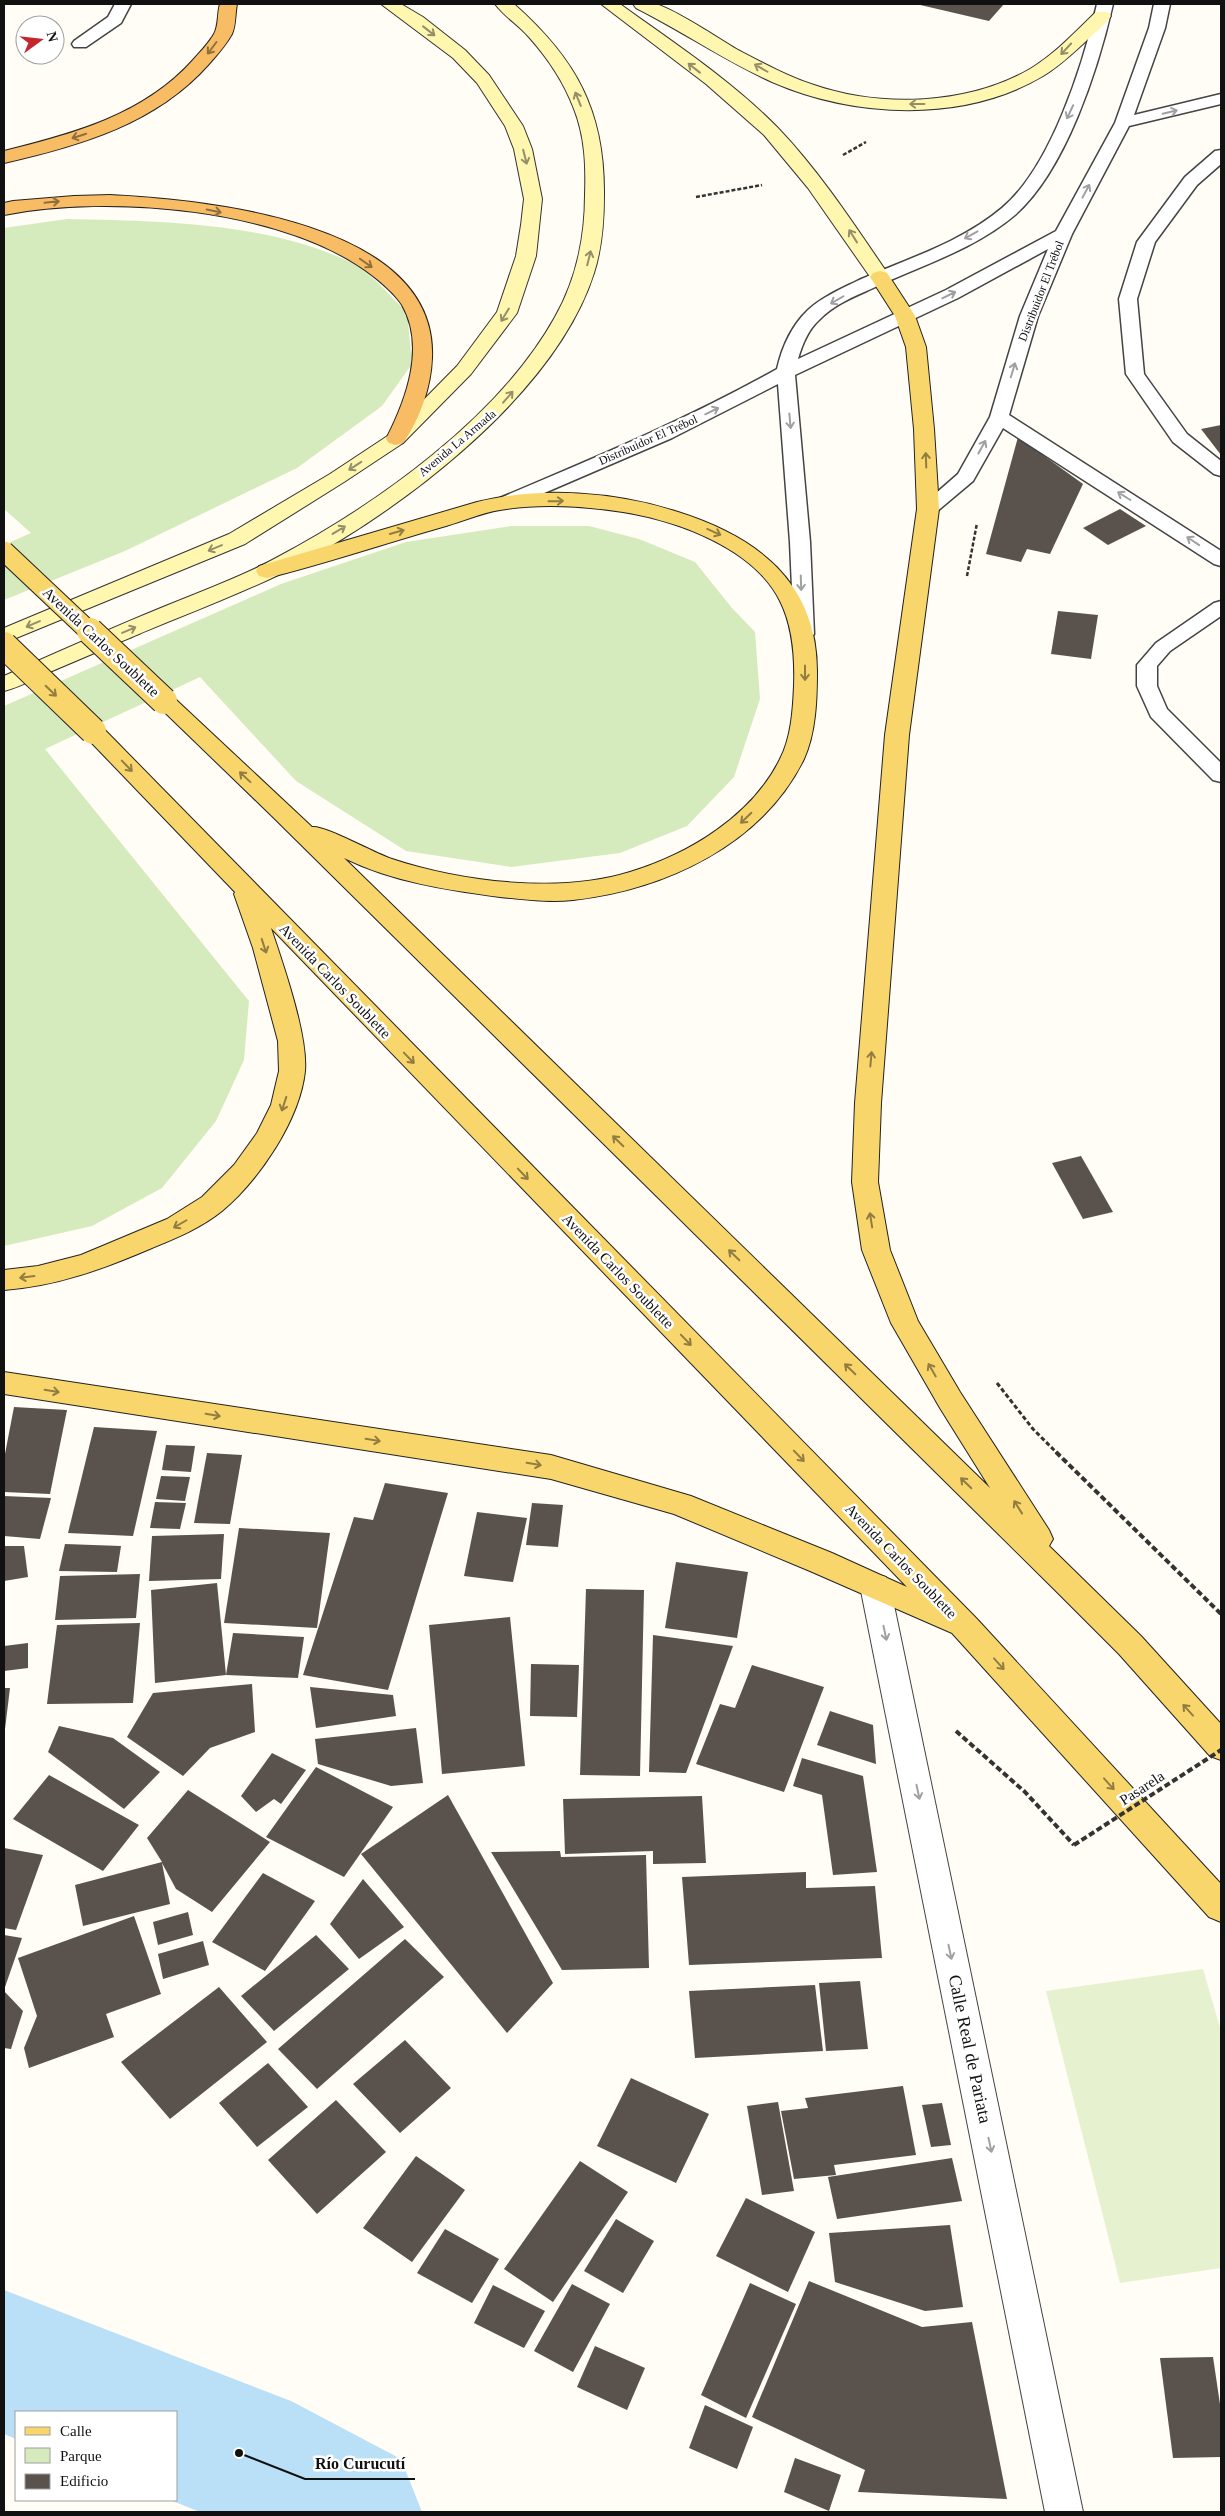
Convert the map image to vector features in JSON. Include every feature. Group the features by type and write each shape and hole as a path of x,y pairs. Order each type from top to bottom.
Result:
{"highway":[{"path":"4,157 49,146 104,128 142,111 175,89 200,64 223,33 228,4"},
{"path":"4,209 58,202 107,200 204,210 256,219 289,229 329,242 358,258 389,279 411,304 422,336 423,369 411,410 396,439"}],"main road":[{"path":"4,636 237,539 396,439 464,370 507,313 526,256 532,225 533,199 523,149 514,126 500,102 483,79 459,54 417,21 389,4"},
{"name":"Avenida La Armada","path":"4,684 267,571 345,527 437,462 499,407 529,373 563,321 585,273 592,245 598,200 594,150 579,97 550,50 504,4"},
{"path":"609,4 725,92 770,131 805,170 840,215 905,316 916,347 920,376 928,509 897,735 868,1103 865,1182 876,1250 905,1323 950,1400 1063,1578"},
{"path":"642,4 778,78 805,88 838,96 866,102 892,104 933,104 960,100 1012,85 1058,58 1103,10"},
{"path":"267,571 507,502 586,501 658,513 716,532 742,547 768,569 788,594 804,634 806,674 803,714 793,757 774,788 745,820 708,847 669,868 624,881 573,892 527,891 479,886 432,878 385,866 335,845 280,810"},
{"name":"Avenida Carlos Soublette","path":"4,551 280,810 1063,1578 1130,1645 1221,1746"},
{"name":"Avenida Carlos Soublette","path":"4,645 93,731 966,1628 1221,1907"},
{"path":"4,1280 38,1276 87,1264 177,1226 212,1204 243,1172 268,1138 284,1105 292,1071 291,1040 265,948 242,884"},
{"path":"4,1383 551,1467 681,1504 875,1586 966,1628"}],"street":[{"name":"Calle Real de Pariata","path":"875,1586 1064,2512"}],"lane":[{"path":"80,44 115,20 122,4"},
{"path":"1063,234 1123,123 1157,28 1162,4"},
{"path":"804,634 800,542 786,372 789,354 813,315 836,299 880,277 968,238 1002,216 1025,195 1043,170 1081,89 1103,10"},
{"path":"1123,123 1221,100"},
{"path":"1221,155 1191,181 1146,242 1128,299 1135,374 1180,438 1221,470"},
{"name":"Distribuidor El Trébol","path":"507,502 665,434 734,401 786,372 952,294 1063,234"},
{"name":"Distribuidor El Trébol","path":"928,509 966,477 999,417 1029,316 1063,234"},
{"path":"999,417 1221,560"},
{"path":"1221,607 1163,647 1147,665 1147,686 1158,712 1221,775"}],"path":[{"path":"966,578 978,521"},
{"path":"993,1378 1033,1429 1221,1614"},
{"name":"Pasarela","path":"952,1728 1025,1792 1074,1845 1221,1750"}],"green space":[{"path":"67,219 176,223 214,227 251,232 321,250 360,268 374,279 407,312 412,364 382,406 297,468 125,551 4,600 4,545 31,533 4,509 4,228"},
{"path":"511,526 589,526 639,539 695,562 732,608 755,632 760,699 734,777 687,826 620,853 511,867 406,851 296,781 200,677 45,749 249,1001 244,1060 216,1121 162,1188 92,1226 4,1246 4,706 281,584 406,542"},
{"path":"1203,1969 1221,2031 1221,2268 1120,2283 1046,1991"}],"building":[{"path":"916,4 1004,4 989,21"},
{"path":"1221,425 1221,455 1201,429"},
{"path":"1018,437 1083,484 1050,554 1027,549 1021,562 986,554"},
{"path":"1120,509 1146,526 1108,545 1083,528"},
{"path":"1058,611 1098,615 1091,659 1051,654"},
{"path":"1081,1156 1113,1212 1083,1219 1052,1163"},
{"path":"14,1407 67,1410 50,1494 4,1492 4,1459"},
{"path":"94,1427 157,1431 133,1536 68,1533"},
{"path":"166,1445 195,1446 191,1472 162,1470"},
{"path":"207,1453 242,1455 230,1524 194,1523"},
{"path":"161,1476 190,1477 185,1501 156,1499"},
{"path":"385,1483 448,1493 388,1690 303,1675 354,1517 373,1520"},
{"path":"4,1496 51,1498 40,1539 4,1536"},
{"path":"155,1502 186,1503 180,1529 150,1528"},
{"path":"532,1503 563,1505 558,1547 526,1545"},
{"path":"477,1512 527,1518 513,1582 464,1576"},
{"path":"239,1528 330,1533 317,1628 224,1623"},
{"path":"224,1534 221,1579 149,1581 152,1536"},
{"path":"65,1544 121,1546 117,1572 59,1571"},
{"path":"4,1546 24,1546 28,1577 4,1581"},
{"path":"676,1562 748,1572 737,1638 665,1628"},
{"path":"140,1574 136,1618 55,1620 60,1576"},
{"path":"217,1583 226,1675 155,1683 151,1590"},
{"path":"586,1589 644,1590 640,1776 580,1775"},
{"path":"510,1617 525,1766 442,1774 429,1625"},
{"path":"140,1623 133,1703 47,1704 57,1625"},
{"path":"233,1633 304,1637 298,1678 226,1675"},
{"path":"653,1635 733,1646 686,1773 649,1772"},
{"path":"28,1643 28,1668 4,1671 4,1646"},
{"path":"531,1664 579,1665 577,1717 530,1716"},
{"path":"752,1665 824,1687 784,1792 696,1764 720,1704 735,1708"},
{"path":"252,1684 255,1732 210,1748 183,1776 127,1737 153,1693"},
{"path":"310,1687 393,1695 396,1716 316,1728"},
{"path":"4,1688 10,1688 5,1729 4,1729"},
{"path":"830,1711 873,1725 876,1764 817,1745"},
{"path":"59,1726 113,1738 160,1772 124,1809 48,1752"},
{"path":"416,1728 423,1783 391,1786 318,1764 315,1739"},
{"path":"272,1753 306,1770 281,1804 274,1799 256,1812 241,1796"},
{"path":"802,1758 863,1776 877,1872 833,1875 822,1795 793,1786"},
{"path":"316,1767 393,1807 344,1877 266,1837"},
{"path":"49,1775 139,1825 103,1871 13,1819"},
{"path":"188,1790 270,1842 212,1912 176,1889 162,1863 170,1904 83,1926 75,1885 162,1862 147,1838"},
{"path":"448,1795 553,1983 507,2033 361,1854"},
{"path":"702,1796 706,1863 653,1864 653,1851 565,1854 563,1799"},
{"path":"4,1848 43,1855 16,1930 4,1928"},
{"path":"560,1851 561,1857 646,1855 649,1968 562,1970 491,1852"},
{"path":"806,1872 806,1888 875,1886 882,1958 689,1965 682,1877"},
{"path":"263,1873 315,1901 265,1971 212,1942"},
{"path":"363,1879 404,1927 359,1959 330,1924"},
{"path":"188,1912 193,1935 158,1945 153,1922"},
{"path":"134,1916 161,1994 106,2014 114,2037 29,2068 24,2048 37,2016 18,1958"},
{"path":"4,1935 22,1938 4,1990"},
{"path":"316,1935 349,1969 274,2031 241,1996"},
{"path":"405,1939 444,1977 317,2089 278,2049"},
{"path":"203,1941 209,1965 163,1979 158,1954"},
{"path":"860,1981 868,2049 826,2051 819,1983"},
{"path":"815,1985 823,2051 695,2058 689,1991"},
{"path":"219,1987 267,2042 170,2119 121,2062"},
{"path":"4,1991 23,2011 11,2049 4,2048"},
{"path":"405,2040 451,2088 400,2133 353,2084"},
{"path":"268,2063 308,2107 257,2147 219,2103"},
{"path":"631,2078 709,2114 676,2183 597,2146"},
{"path":"903,2086 916,2155 834,2165 836,2175 794,2179 781,2111 808,2108 805,2098"},
{"path":"336,2100 386,2152 317,2214 268,2160"},
{"path":"778,2102 794,2191 762,2195 747,2106"},
{"path":"942,2103 951,2145 931,2147 922,2105"},
{"path":"416,2156 465,2190 412,2262 363,2228"},
{"path":"952,2158 962,2201 837,2219 828,2177"},
{"path":"580,2161 628,2192 553,2302 504,2269"},
{"path":"746,2198 815,2232 788,2292 716,2256"},
{"path":"616,2219 654,2241 623,2293 584,2271"},
{"path":"950,2225 963,2307 925,2311 835,2282 829,2233"},
{"path":"445,2229 499,2259 472,2303 417,2273"},
{"path":"809,2281 922,2327 972,2322 1007,2499 858,2492 865,2470 752,2417"},
{"path":"750,2283 796,2304 746,2418 701,2395"},
{"path":"572,2284 610,2304 573,2372 534,2351"},
{"path":"493,2285 545,2311 524,2348 474,2323"},
{"path":"595,2346 645,2368 627,2410 577,2387"},
{"path":"1213,2357 1221,2411 1221,2457 1173,2458 1160,2358"},
{"path":"705,2405 753,2427 737,2469 689,2448"},
{"path":"795,2458 841,2475 829,2511 784,2492"}],"waterway":[{"path":"4,2362 131,2411"},
{"path":"178,2430 239,2453 348,2512"}],"place":[{"name":"Río Curucutí","path":"239,2453"}]}
